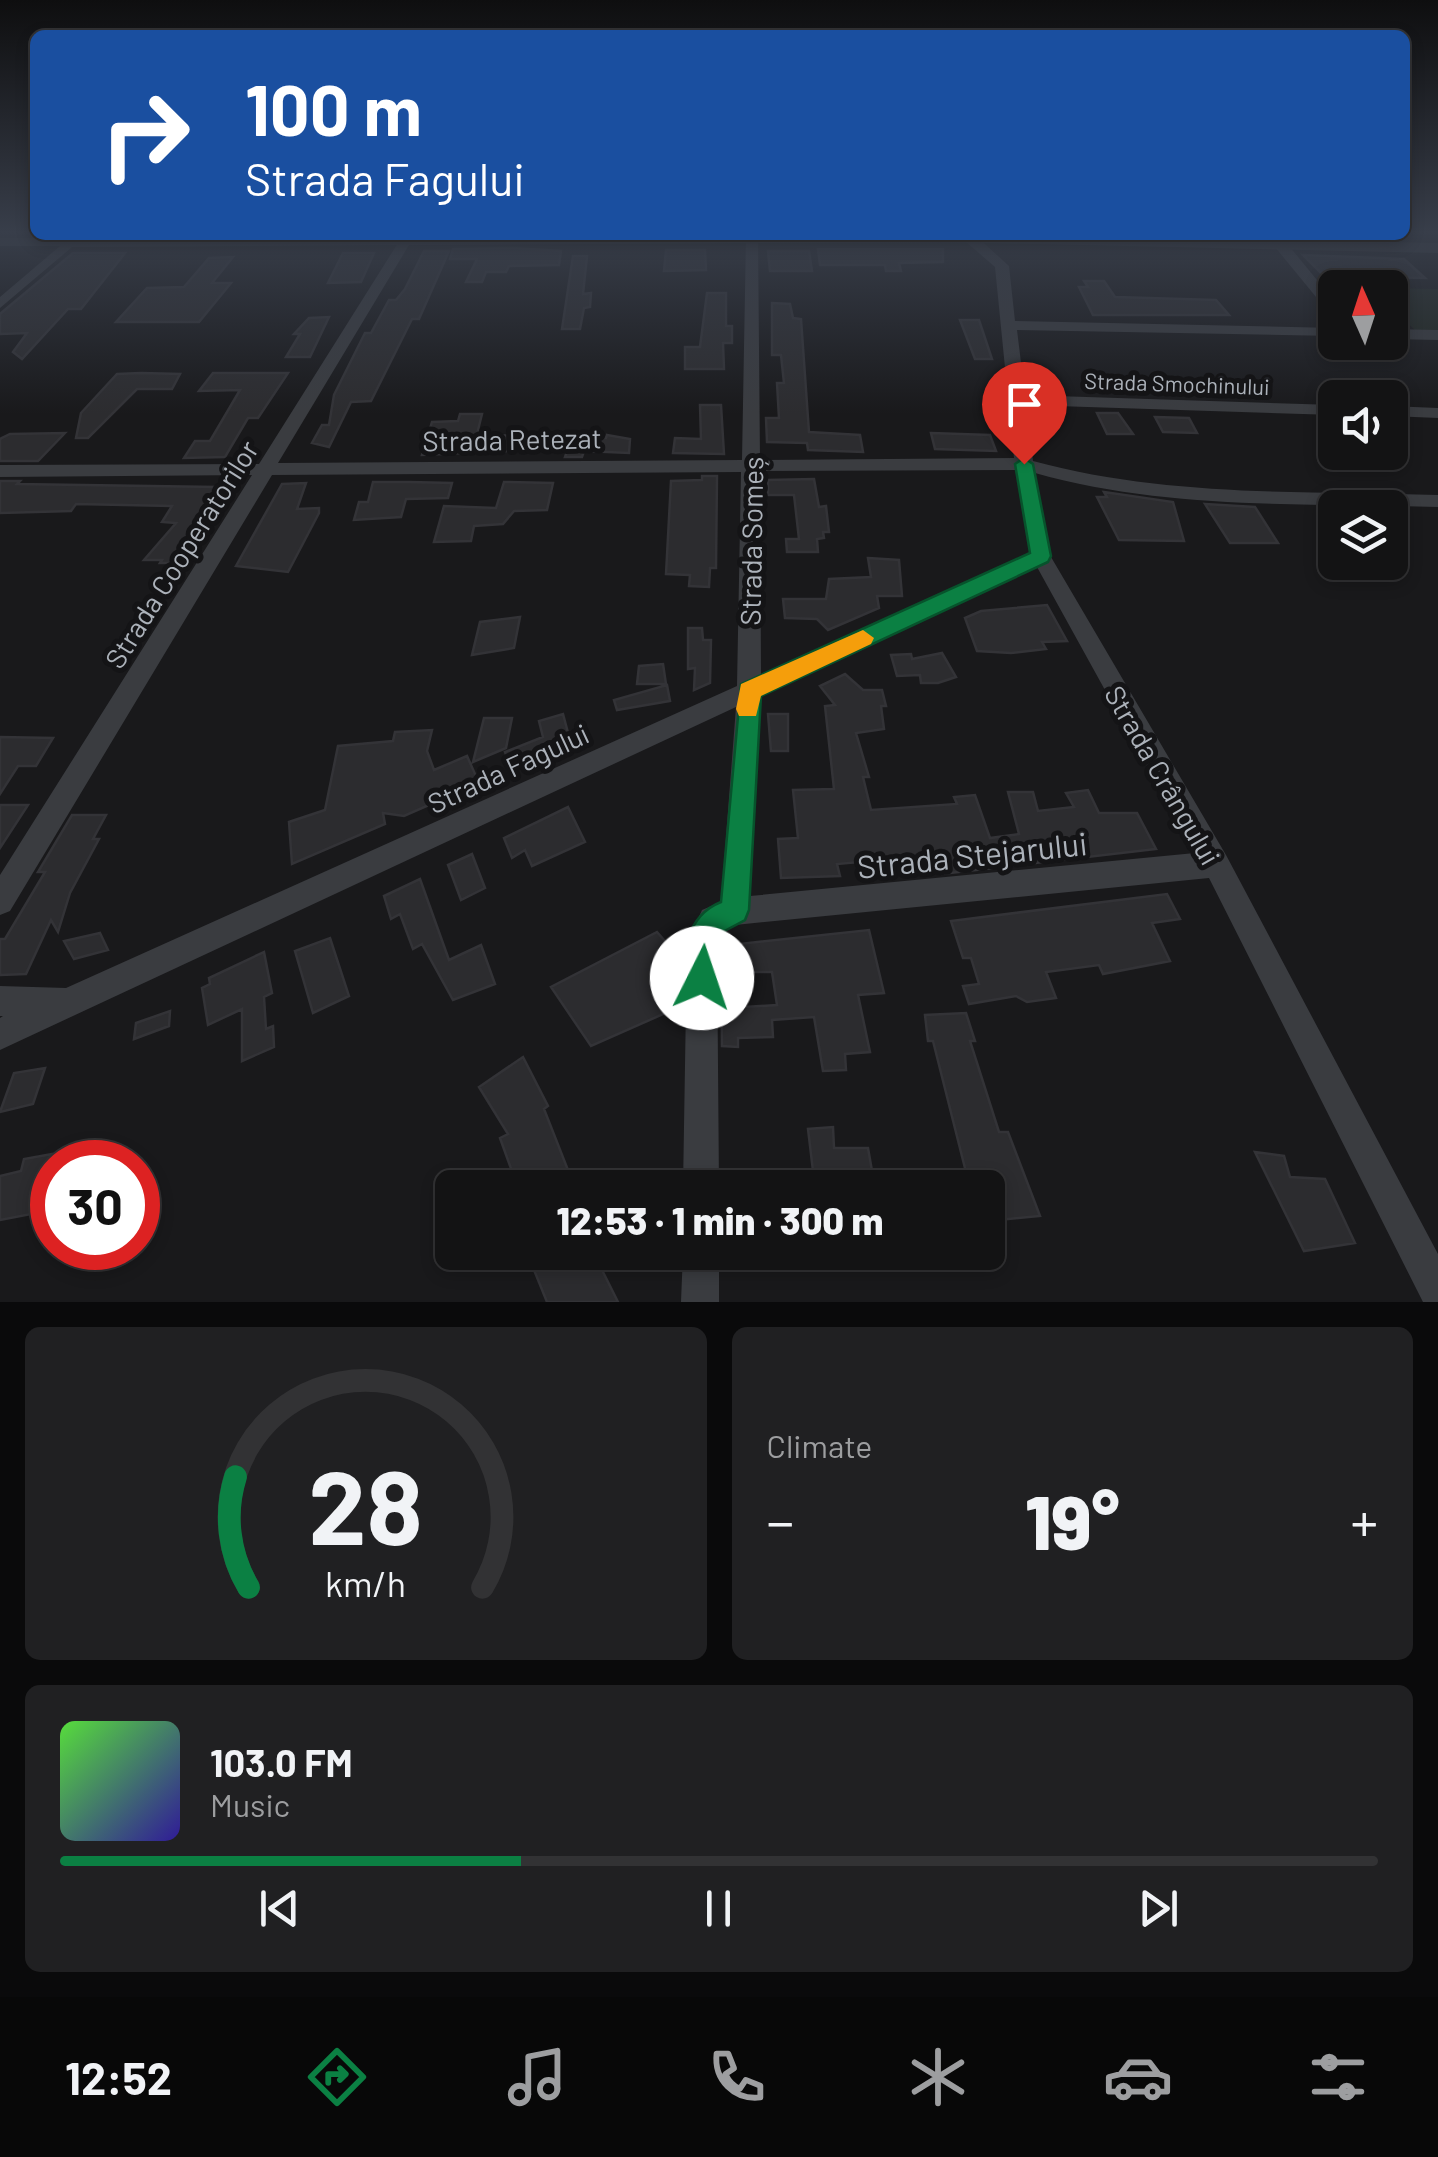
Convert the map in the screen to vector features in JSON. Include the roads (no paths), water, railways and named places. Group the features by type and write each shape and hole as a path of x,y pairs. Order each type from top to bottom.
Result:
{"street":[{"name":"Strada Cooperatorilor","path":"0,901 374,293"},
{"name":"Strada Someș","path":"735,910 749,690 752,293"},
{"name":"Strada Crângului","path":"1006,293 1024,464 1041,556 1216,864 1438,1292"},
{"path":"1011,325 1318,332"},
{"path":"1408,334 1438,335"},
{"name":"Strada Smochinului","path":"1017,400 1318,409"},
{"path":"1408,412 1438,413"},
{"name":"Strada Retezat","path":"0,471 1024,464 1068,479 1139,489 1438,501"},
{"name":"Strada Fagului","path":"0,1034 1041,556"},
{"name":"Strada Stejarului","path":"735,910 1216,864"},
{"path":"702,1170 702,944 712,920 735,910"},
{"path":"0,1000 71,1001"},
{"path":"700,1302 701,1270"}]}
